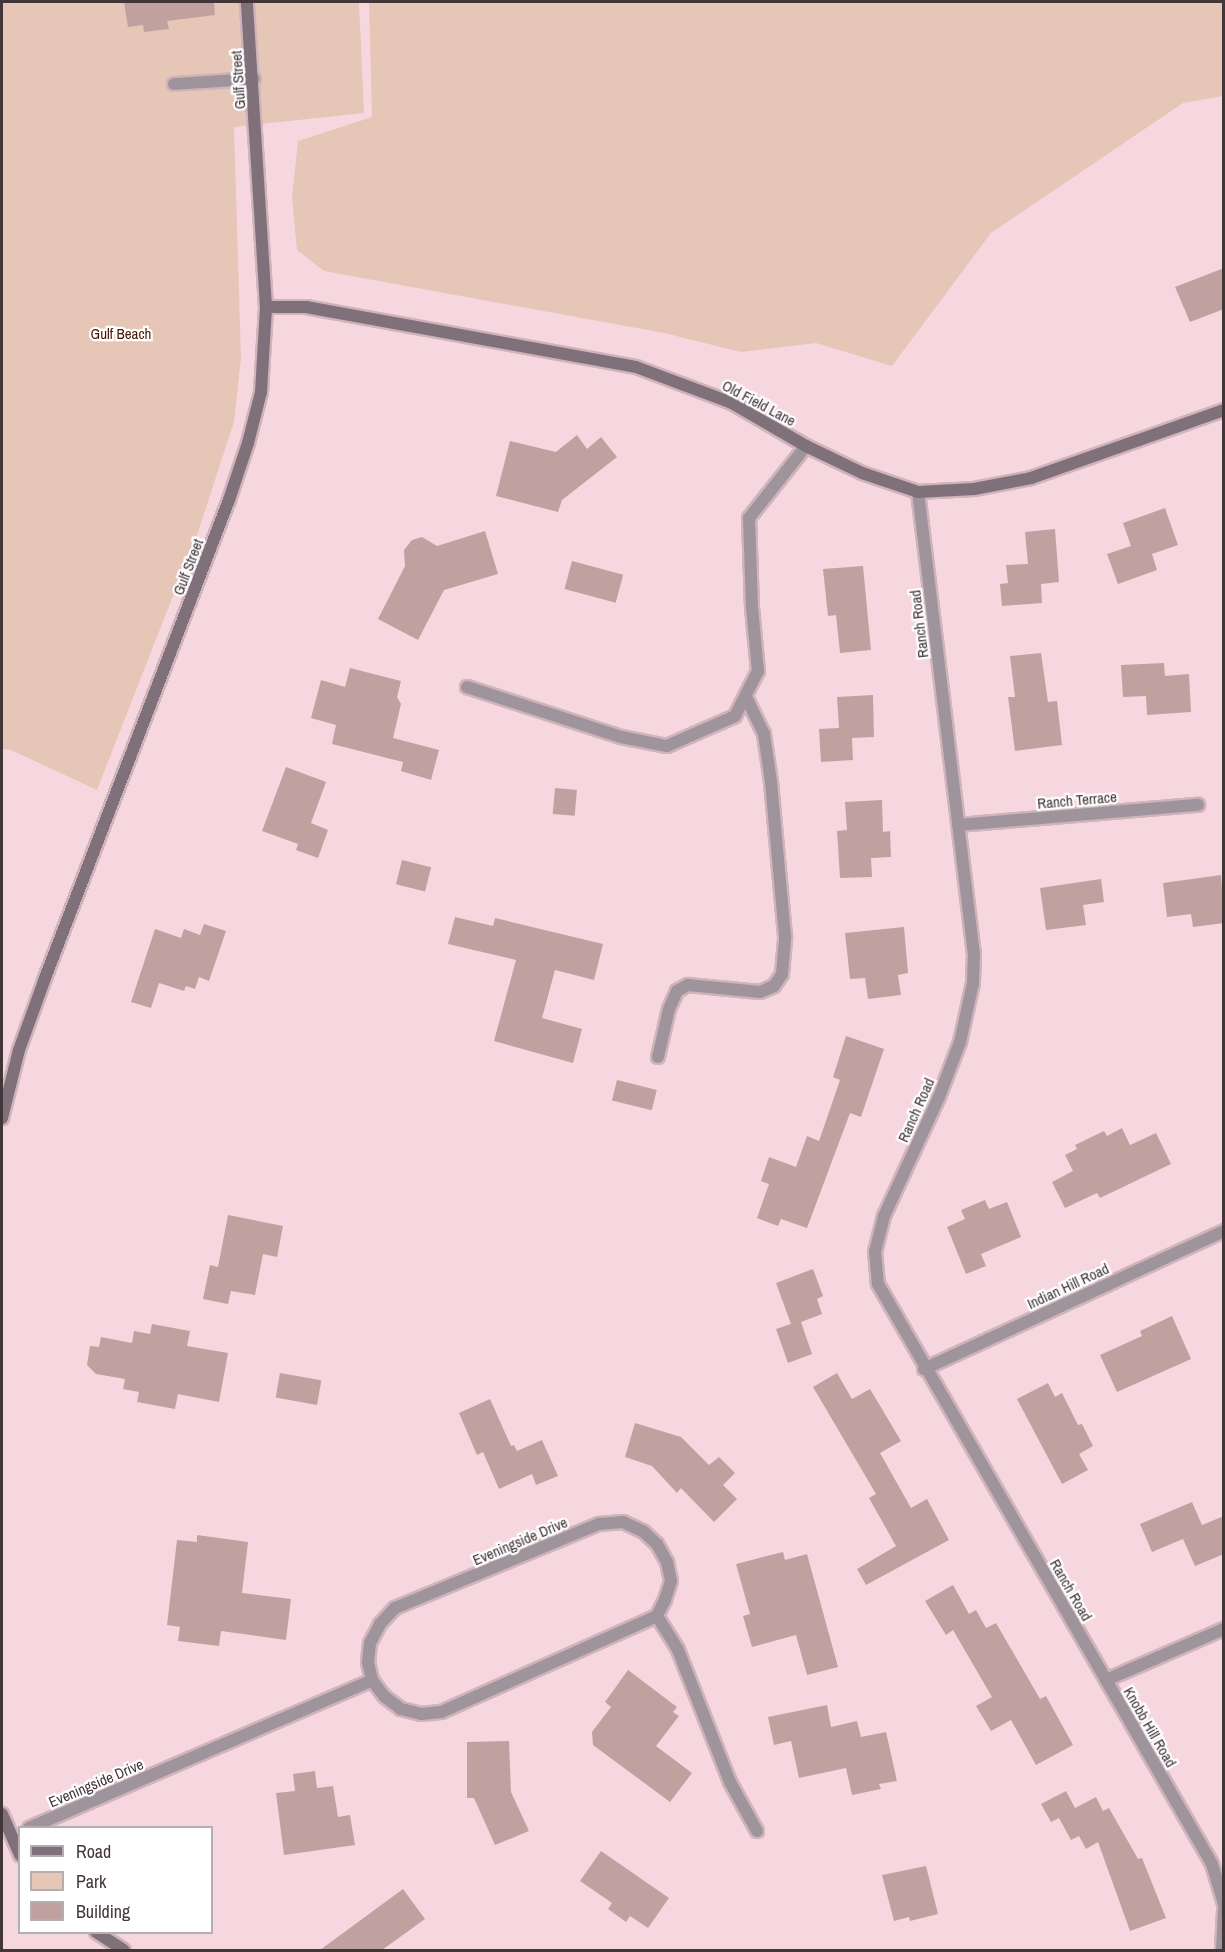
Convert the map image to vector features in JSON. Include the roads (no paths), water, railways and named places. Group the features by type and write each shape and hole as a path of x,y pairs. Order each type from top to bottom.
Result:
{"main road":[{"name":"Gulf Street","path":"2,1118 19,1050 214,539 248,443 261,392 266,307 254,79 247,2"},
{"name":"Old Field Lane","path":"266,307 306,307 636,367 732,403 806,446 862,473 918,492 974,489 1031,478 1224,410"},
{"path":"2,1814 14,1834"},
{"path":"99,1934 124,1950"}],"street":[{"path":"174,84 254,79"},
{"path":"467,687 621,737 667,746 735,716 758,671 752,608 749,518 806,446"},
{"name":"Ranch Road","path":"918,492 974,953 973,983 966,1019 939,1097 884,1216 875,1251 878,1284 924,1369 1106,1680"},
{"path":"658,1057 669,1009 677,991 688,985 760,992 774,986 782,974 785,936 771,782 764,734 746,697"},
{"name":"Ranch Terrace","path":"958,825 1198,805"},
{"name":"Indian Hill Road","path":"924,1369 1224,1231"},
{"name":"Eveningside Drive","path":"31,1826 372,1680 368,1662 370,1643 380,1624 395,1608 599,1524 623,1522 644,1532 657,1544 667,1562 670,1581 665,1600 657,1616"},
{"path":"372,1680 384,1696 401,1709 421,1714 441,1712 657,1616 678,1650 729,1782 757,1831"},
{"name":"Knobb Hill Road","path":"1224,1629 1106,1680 1212,1864 1224,1904"},
{"path":"1222,1950 1224,1910"}],"park label":[{"name":"Gulf Beach","path":"121,334"}]}
